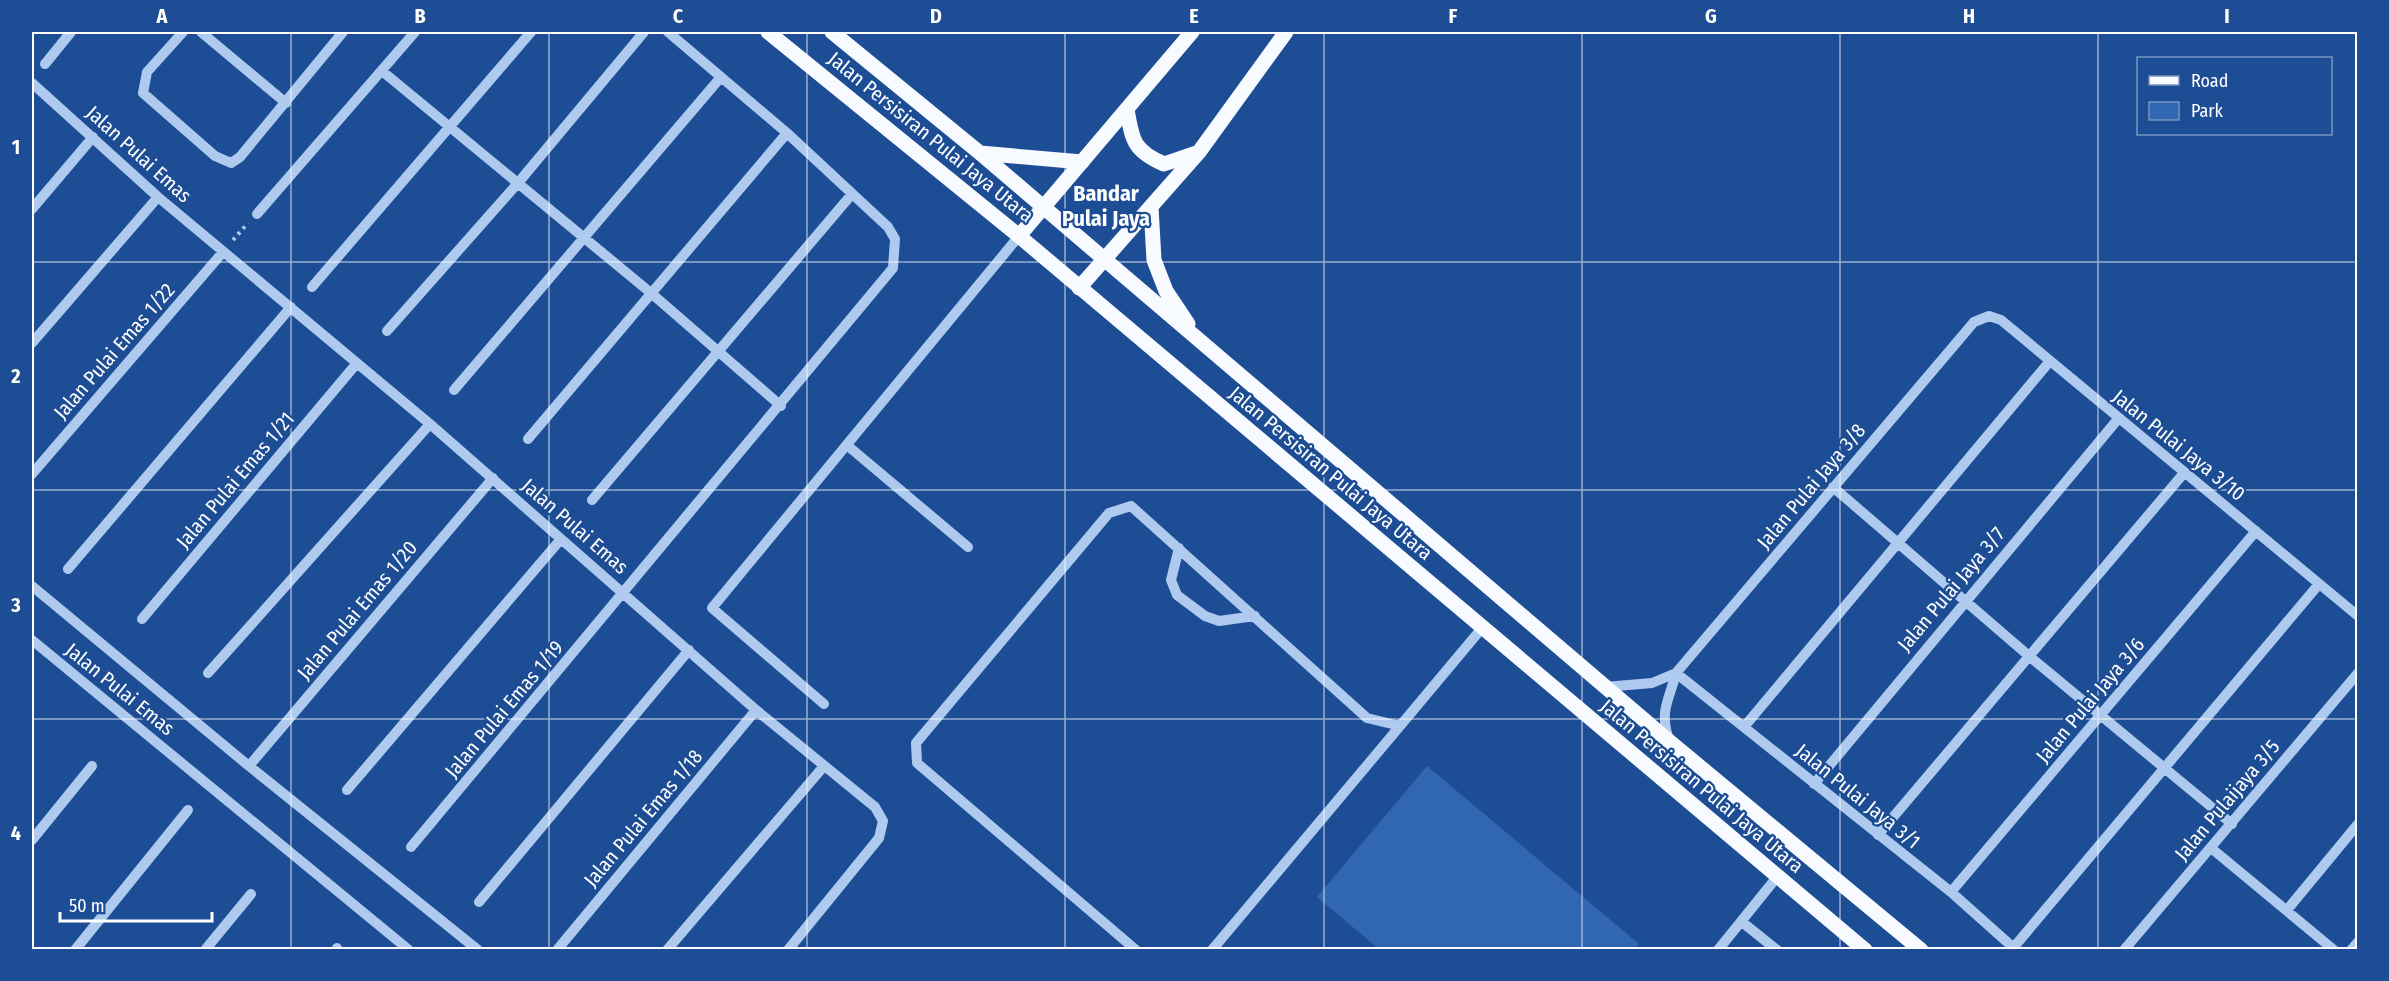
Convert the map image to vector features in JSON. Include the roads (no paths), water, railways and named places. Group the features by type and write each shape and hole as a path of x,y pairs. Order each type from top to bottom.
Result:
{"main road":[{"name":"Jalan Persisiran Pulai Jaya Utara","path":"768,32 1019,236 1865,950"},
{"name":"Jalan Persisiran Pulai Jaya Utara","path":"832,32 980,153 1605,687 1921,950"},
{"path":"1019,236 1192,32"},
{"path":"1079,288 1199,152 1286,32"},
{"path":"1127,109 1130,132 1142,154 1164,164 1199,152"},
{"path":"980,153 1082,162"},
{"path":"1151,207 1154,260 1166,291 1197,338"}],"street":[{"path":"45,64 71,32"},
{"path":"183,32 147,72 143,93 149,101 215,156 231,163 240,157 343,32"},
{"path":"201,32 286,103"},
{"path":"257,214 416,32"},
{"path":"312,287 531,32"},
{"path":"387,332 518,183 644,32"},
{"path":"592,500 852,194 787,134 668,32"},
{"path":"382,71 651,293 781,406"},
{"path":"454,390 721,77"},
{"name":"Jalan Pulai Emas","path":"32,83 158,197 430,424 756,710 875,807 883,821 879,838 788,950"},
{"path":"528,439 787,134"},
{"path":"32,209 93,137"},
{"name":"Jalan Pulai Emas 1/19","path":"411,848 781,406 893,268 895,239 888,228 852,194"},
{"path":"32,343 158,197"},
{"path":"824,704 712,608 1019,236"},
{"name":"Jalan Pulai Emas 1/22","path":"32,474 224,252"},
{"path":"68,569 291,307"},
{"name":"Jalan Pulai Jaya 3/10","path":"1974,322 1989,316 2001,320 2358,616"},
{"name":"Jalan Pulai Jaya 3/8","path":"1676,673 1974,322"},
{"path":"1744,727 2050,361"},
{"name":"Jalan Pulai Emas 1/21","path":"142,620 357,363"},
{"name":"Jalan Pulai Jaya 3/7","path":"1814,783 1964,600 2118,419"},
{"path":"208,673 430,424"},
{"path":"848,446 968,547"},
{"path":"1878,835 2184,473"},
{"name":"Jalan Pulai Emas 1/20","path":"249,766 493,478"},
{"path":"1833,487 2029,656 2232,824"},
{"path":"1137,950 917,763 916,743 1109,513 1131,506 1367,718 1400,726"},
{"name":"Jalan Pulai Jaya 3/6","path":"1951,892 2256,531"},
{"path":"347,790 561,539"},
{"path":"1179,548 1171,580 1177,595 1205,616 1219,621 1256,616"},
{"path":"2015,948 2319,584"},
{"name":"Jalan Pulai Emas","path":"32,586 470,947"},
{"path":"1212,950 1482,628"},
{"name":"Jalan Pulai Emas","path":"32,640 409,950"},
{"path":"479,902 689,650"},
{"path":"1605,687 1653,683 1676,673"},
{"path":"1670,742 1663,723 1663,710 1676,673"},
{"name":"Jalan Pulai Jaya 3/1","path":"1676,673 1951,892 2015,948"},
{"name":"Jalan Pulaijaya 3/5","path":"2124,950 2358,673"},
{"name":"Jalan Pulai Emas 1/18","path":"557,950 756,710"},
{"path":"32,840 92,766"},
{"path":"667,950 824,766"},
{"path":"75,950 188,810"},
{"path":"2287,910 2358,824"},
{"path":"2211,848 2334,950"},
{"path":"1718,950 1777,877"},
{"path":"205,950 251,894"},
{"path":"1742,922 1777,950"},
{"path":"2351,950 2358,942"}],"district":[{"name":"Bandar Pulai Jaya","path":"1106,206"}]}
